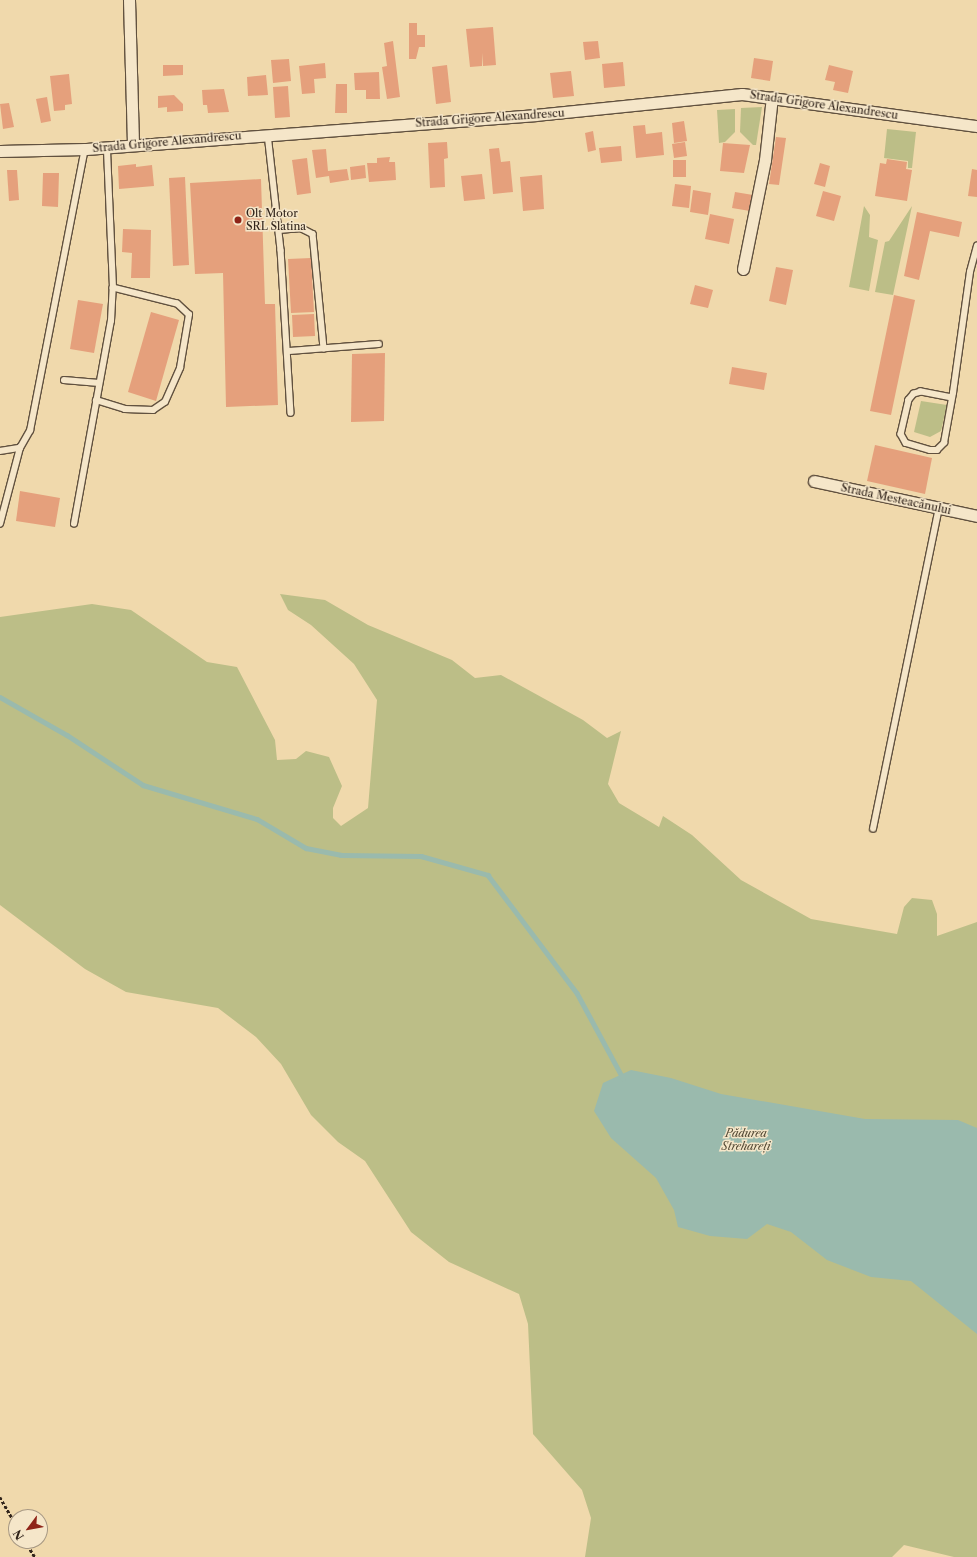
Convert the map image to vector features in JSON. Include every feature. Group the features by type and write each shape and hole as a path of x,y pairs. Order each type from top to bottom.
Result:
{"street":[{"path":"129,0 133,144"},
{"name":"Strada Grigore Alexandrescu","path":"0,151 107,148 133,144 535,115 742,94 977,126"},
{"path":"743,269 765,160 772,97"},
{"name":"Strada Mesteacănului","path":"814,481 977,516"}],"lane":[{"path":"268,134 279,230 289,351 291,413"},
{"path":"74,524 111,321 113,288 107,148"},
{"path":"0,524 20,448 30,431 65,266 85,149"},
{"path":"279,230 301,228 313,234 324,348"},
{"path":"952,398 921,392 914,394 909,400 901,434 906,443 937,450 944,443 952,398 970,272 977,246"},
{"path":"96,400 125,409 153,410 165,402 180,368 189,315 177,304 113,288"},
{"path":"289,351 379,344"},
{"path":"64,380 99,383"},
{"path":"0,451 20,448"},
{"path":"873,829 939,508"}],"path":[{"path":"0,1497 8,1510"}],"green space":[{"path":"762,107 756,145 753,145 740,132 741,108"},
{"path":"735,109 735,132 725,142 719,143 717,110"},
{"path":"887,129 916,132 912,168 908,168 908,161 884,158"},
{"path":"864,206 870,215 869,237 878,240 869,291 849,287"},
{"path":"912,206 893,295 875,292 885,242 889,241"},
{"path":"921,401 947,405 941,431 930,437 914,432"},
{"name":"Pădurea Strehareți","path":"280,594 325,600 368,625 452,660 475,678 501,675 583,720 607,738 621,731 608,784 619,803 659,827 663,816 692,835 741,880 811,919 897,934 904,907 912,898 932,900 937,914 937,936 977,922 977,1557 954,1557 904,1545 892,1557 585,1557 591,1518 582,1490 533,1434 528,1324 519,1294 449,1262 411,1232 365,1161 338,1142 311,1115 281,1064 256,1037 218,1008 126,992 85,969 0,905 0,617 92,604 131,610 207,662 237,667 275,740 277,760 296,759 306,751 329,757 342,786 333,808 333,818 341,826 368,808 377,700 354,664 311,625 288,610"}],"shaded area":[{"path":"631,1070 671,1078 721,1094 865,1119 958,1120 977,1128 977,1334 911,1281 871,1277 827,1260 791,1232 767,1224 747,1239 710,1236 678,1227 674,1210 656,1178 611,1138 594,1111 603,1083"}],"building":[{"path":"409,23 417,23 417,35 425,35 425,47 419,47 416,59 409,59"},
{"path":"493,27 496,65 483,66 482,53 482,66 470,67 466,29"},
{"path":"393,41 400,97 387,99 382,67 387,66 384,43"},
{"path":"598,41 600,58 585,60 583,42"},
{"path":"754,58 773,61 770,81 751,78"},
{"path":"289,59 291,81 273,83 271,60"},
{"path":"623,62 625,86 604,88 602,64"},
{"path":"325,63 326,78 314,79 315,93 302,94 299,66"},
{"path":"163,65 183,65 183,75 163,76"},
{"path":"447,65 451,102 436,104 432,67"},
{"path":"829,65 853,71 848,93 833,90 835,82 825,80"},
{"path":"571,71 574,96 553,98 550,73"},
{"path":"379,72 380,99 366,99 366,90 355,90 354,73"},
{"path":"69,74 72,104 65,105 65,110 54,111 50,76"},
{"path":"266,75 268,95 248,96 247,77"},
{"path":"336,84 347,84 347,113 335,113"},
{"path":"288,86 290,117 275,118 273,87"},
{"path":"224,89 229,112 208,113 207,105 203,105 202,90"},
{"path":"174,95 183,104 183,111 167,112 167,107 158,108 158,96"},
{"path":"47,97 51,121 41,123 36,99"},
{"path":"9,103 14,127 3,129 0,104"},
{"path":"684,121 687,141 674,143 672,123"},
{"path":"645,125 646,134 662,132 664,155 636,158 633,126"},
{"path":"593,131 596,150 588,152 585,133"},
{"path":"776,137 786,138 779,185 769,184"},
{"path":"447,142 448,158 444,159 445,187 430,188 428,143"},
{"path":"685,142 687,156 674,158 672,144"},
{"path":"723,143 750,145 744,173 720,171"},
{"path":"621,146 622,161 601,163 599,148"},
{"path":"499,148 501,162 510,161 513,192 493,194 489,149"},
{"path":"326,149 328,171 347,169 349,180 330,183 329,176 316,178 312,150"},
{"path":"390,157 389,162 395,162 396,180 369,182 367,163 377,163 377,158"},
{"path":"307,158 311,193 297,195 292,160"},
{"path":"887,159 907,162 906,169 912,170 907,201 875,196 880,163 886,164"},
{"path":"673,160 686,160 686,177 673,177"},
{"path":"820,163 830,166 825,187 814,184"},
{"path":"136,164 136,167 152,165 154,186 119,189 118,166"},
{"path":"365,165 366,178 351,180 350,167"},
{"path":"972,169 977,170 977,197 968,196"},
{"path":"7,170 17,170 19,200 9,201"},
{"path":"43,173 59,173 58,207 42,206"},
{"path":"482,174 485,199 464,201 461,176"},
{"path":"542,175 544,209 523,211 520,177"},
{"path":"185,177 189,265 173,266 169,178"},
{"path":"261,179 265,304 275,304 278,405 226,407 223,273 195,274 190,183"},
{"path":"675,184 691,186 689,208 672,206"},
{"path":"693,190 711,193 708,215 690,212"},
{"path":"823,191 841,196 834,221 816,216"},
{"path":"735,192 753,195 750,211 732,208"},
{"path":"917,212 962,222 959,237 930,231 919,280 904,276"},
{"path":"710,214 734,219 729,244 705,239"},
{"path":"123,229 151,230 150,278 131,278 132,253 122,252"},
{"path":"311,258 314,312 291,313 288,259"},
{"path":"776,267 793,270 786,305 769,301"},
{"path":"695,285 713,290 708,308 690,304"},
{"path":"894,295 915,300 891,415 870,411"},
{"path":"78,300 103,304 94,353 70,349"},
{"path":"151,312 179,320 156,401 128,392"},
{"path":"314,314 315,336 293,337 292,315"},
{"path":"385,353 384,421 351,422 352,354"},
{"path":"732,367 767,373 764,390 729,384"},
{"path":"875,445 932,458 925,494 867,481"},
{"path":"20,491 60,498 55,527 16,521"}],"waterway":[{"path":"0,697 67,735 143,785 257,819 306,848 341,855 421,856 488,875 577,993 623,1078"}],"place":[{"name":"Olt Motor SRL Slatina","path":"238,220"}]}
